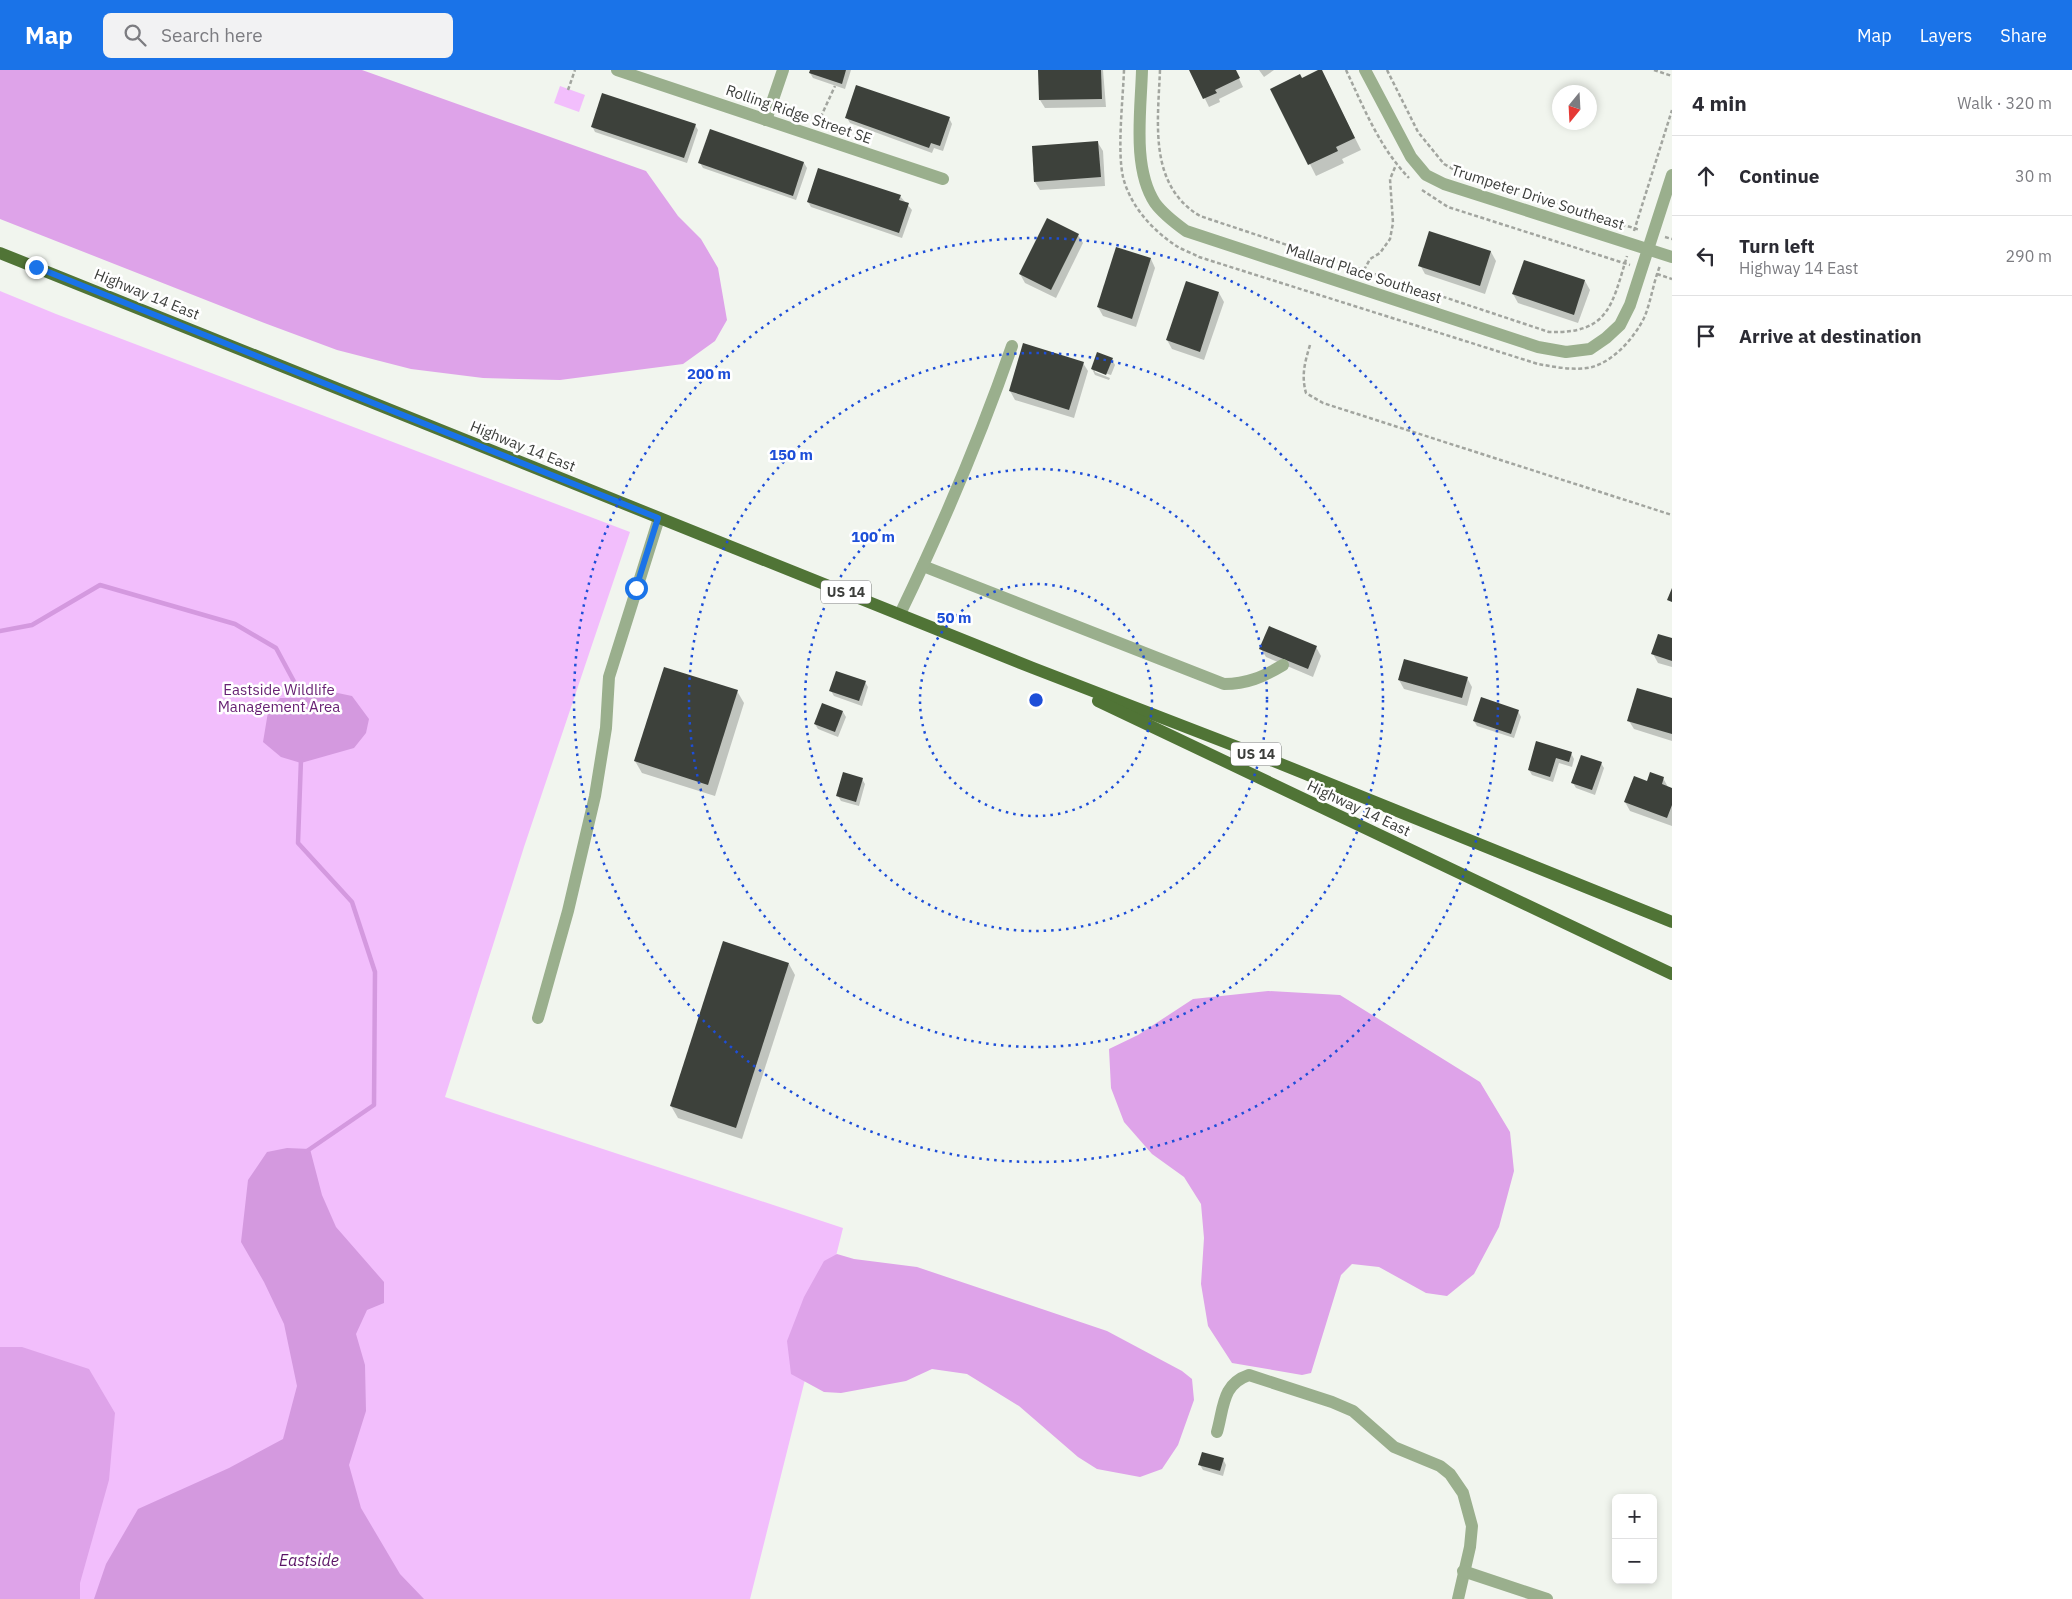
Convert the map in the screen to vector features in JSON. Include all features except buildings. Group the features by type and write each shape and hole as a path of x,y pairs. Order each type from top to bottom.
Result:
{"main road":[{"name":"Highway 14 East","path":"0,253 658,518 1276,762 1672,922"},
{"name":"Highway 14 East","path":"1034,668 1148,726 1672,974"}],"street":[{"name":"Rolling Ridge Street SE","path":"617,70 943,179"},
{"path":"766,120 783,70"},
{"name":"Mallard Place Southeast","path":"1142,70 1140,154 1145,183 1155,203 1168,217 1186,231 1538,347 1566,352 1590,349 1620,325 1630,305 1672,175"},
{"name":"Trumpeter Drive Southeast","path":"1365,70 1411,158 1426,174 1444,184 1672,257"},
{"path":"900,614 923,566 987,418 1012,346"},
{"path":"538,1018 568,912 595,796 606,728 609,677 658,518"},
{"path":"923,566 1224,684 1243,684 1264,677 1283,665"},
{"path":"1217,1432 1229,1388 1239,1378 1249,1374 1353,1411 1394,1447 1440,1466 1450,1474 1463,1493 1472,1526 1470,1547 1458,1599"},
{"path":"1463,1571 1547,1599"}],"path":[{"path":"568,90 575,70"},
{"path":"1124,70 1121,144 1123,176 1133,204"},
{"path":"1160,70 1158,133 1160,156 1165,175 1185,207 1200,216 1549,332 1570,333 1586,329 1602,318 1612,304 1625,263 1448,207 1415,185 1396,165 1382,145 1346,70"},
{"path":"1387,70 1418,132 1444,164 1464,175"},
{"path":"1654,70 1672,76"},
{"path":"812,135 836,86"},
{"path":"1540,199 1635,228 1672,110"},
{"path":"1364,270 1370,259 1380,253 1390,239 1393,223 1390,179 1396,165"},
{"path":"1657,274 1672,279"},
{"path":"1324,297 1538,364 1562,368 1591,367"},
{"path":"1310,345 1302,380 1306,393 1323,403 1672,515"}],"green space":[{"path":"560,86 585,95 579,112 554,103"},
{"name":"Eastside Wildlife Management Area","path":"0,291 630,532 524,847 445,1097 843,1228 750,1599 0,1599"}],"shaded area":[{"path":"0,70 362,70 646,171 678,216 701,239 718,268 727,320 715,341 683,364 560,380 483,378 411,369 337,350 0,219"},
{"path":"1268,991 1340,995 1480,1082 1510,1132 1514,1171 1499,1227 1474,1274 1447,1296 1426,1293 1379,1267 1352,1264 1341,1275 1311,1373 1302,1375 1232,1363 1208,1326 1201,1284 1204,1238 1201,1204 1184,1177 1152,1154 1124,1122 1111,1088 1109,1049 1138,1035 1193,999"},
{"path":"837,1254 854,1259 917,1267 1107,1331 1182,1371 1192,1379 1194,1400 1178,1445 1162,1469 1140,1477 1097,1469 1078,1457 1019,1406 967,1374 932,1369 906,1381 841,1393 824,1392 791,1374 787,1341 804,1297 824,1261"},
{"path":"0,1347 22,1347 89,1369 115,1413 109,1480 80,1583 80,1599 0,1599"}],"water":[{"path":"333,692 352,696 369,719 366,733 354,748 301,763 281,757 263,742 268,712 280,698 303,698"},
{"name":"Eastside","path":"287,1148 310,1149 322,1195 336,1227 384,1282 384,1303 367,1310 356,1334 365,1365 366,1411 349,1465 361,1508 400,1574 424,1599 94,1599 106,1564 138,1509 229,1468 283,1439 297,1386 284,1324 264,1282 241,1242 248,1180 267,1152"}],"waterway":[{"path":"0,631 32,625 100,585 235,624 276,648 305,702"},
{"path":"301,759 298,843 352,902 375,972 374,1105 307,1151"}],"route":[{"path":"36,267 658,518 636,588"}]}
